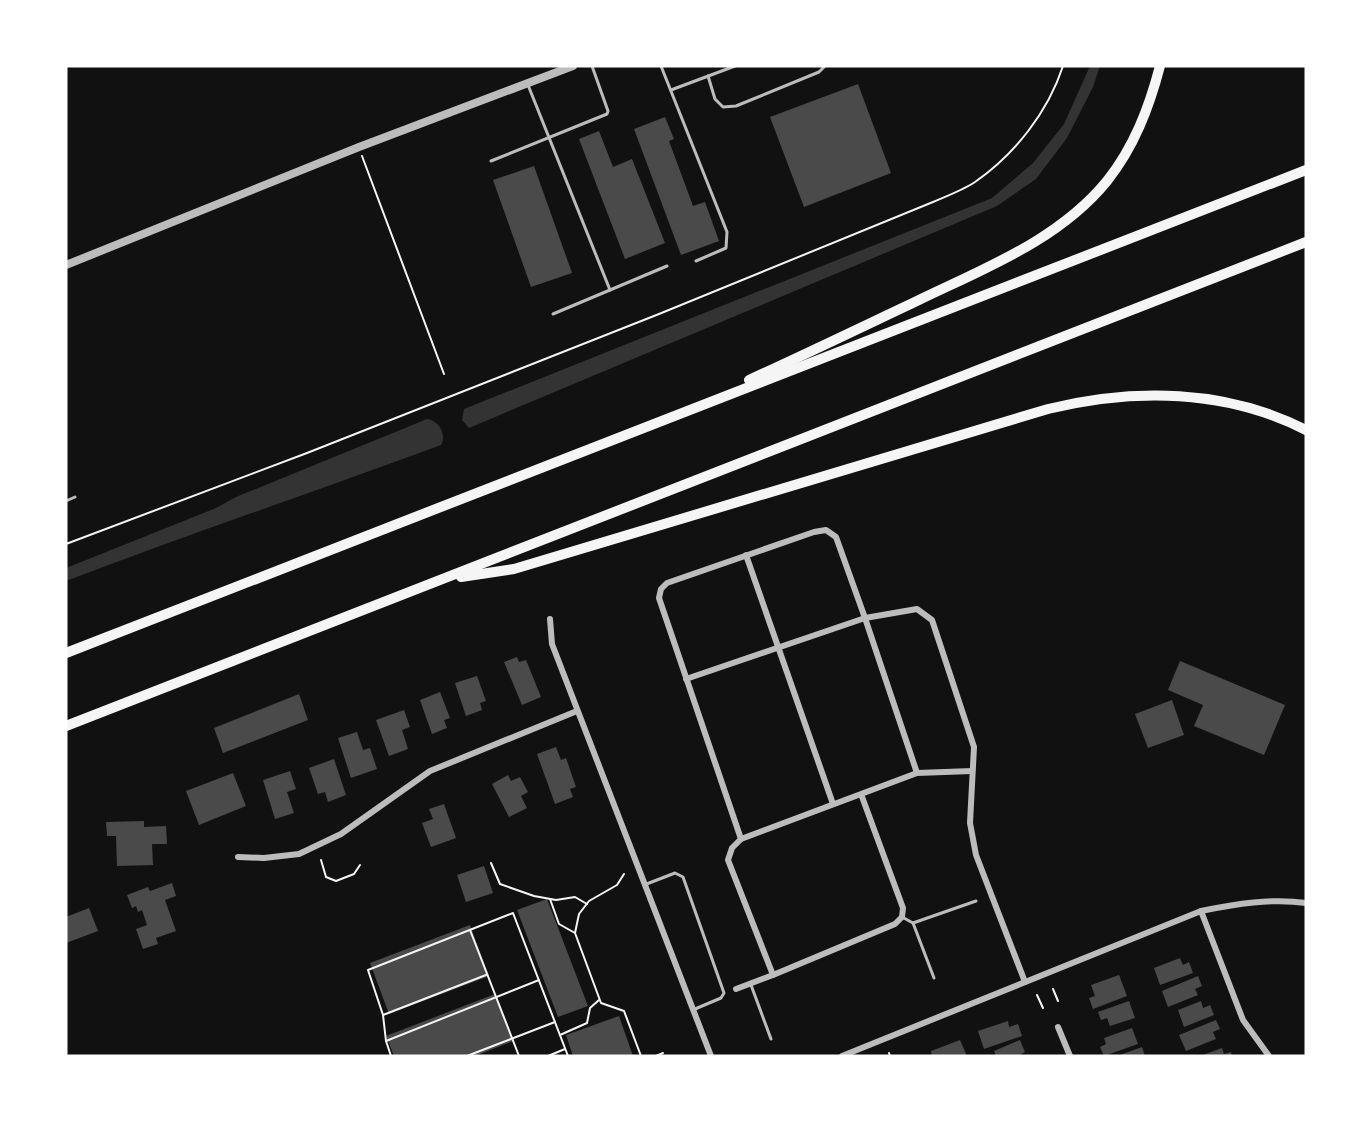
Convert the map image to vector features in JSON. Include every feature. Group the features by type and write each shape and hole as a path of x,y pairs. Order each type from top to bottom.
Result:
{"highway":[{"path":"669,419 995,263 1052,230 1089,200 1106,182 1130,147 1148,106 1160,66"},
{"path":"66,653 1303,170"},
{"path":"66,726 1306,242"},
{"path":"440,581 514,569 1048,409 1096,399 1166,395 1211,400 1255,410 1306,430"}],"street":[{"path":"66,265 359,147 573,66"},
{"path":"741,839 659,598 661,589 667,583 814,532 826,530 836,537 917,773"},
{"path":"746,555 833,804"},
{"path":"686,679 865,618 917,609 932,620 974,747 970,823 976,855 1025,982"},
{"path":"550,619 552,644 711,1056"},
{"path":"238,857 264,858 299,854 341,834 430,771 577,711"},
{"path":"773,975 728,860 732,848 741,839 917,773 972,771"},
{"path":"736,989 895,924 902,917 903,908 861,794"},
{"path":"842,1056 1201,911 1232,905 1272,902 1306,903"},
{"path":"1201,911 1243,1020 1269,1056"},
{"path":"1058,1027 1070,1056"}],"lane":[{"path":"491,161 607,114 608,111 592,66"},
{"path":"661,66 727,232 726,248 696,261"},
{"path":"670,90 735,66"},
{"path":"708,76 716,99 723,107 736,106 819,72 825,66"},
{"path":"527,84 610,290"},
{"path":"553,314 667,266"},
{"path":"66,501 75,497"},
{"path":"644,885 675,873 683,877 724,993 721,998 693,1010"},
{"path":"913,923 976,901"},
{"path":"902,917 913,923 934,978"},
{"path":"751,983 771,1039"}],"path":[{"path":"66,544 307,453 933,202 974,183 1009,154 1028,131 1058,80 1063,66"},
{"path":"359,147 444,374"},
{"path":"321,860 326,877 336,881 354,874 360,865"},
{"path":"491,863 500,884 550,899 575,897 587,904"},
{"path":"624,874 617,885 587,904 579,914 575,933 600,1003 624,1011 641,1056"},
{"path":"550,899 559,924 575,933"},
{"path":"391,1056 386,1041 383,1015 368,970 513,913 568,1056"},
{"path":"470,930 519,1056"},
{"path":"383,1015 487,974"},
{"path":"386,1041 539,980"},
{"path":"1053,989 1058,1001"},
{"path":"1037,995 1043,1008"},
{"path":"560,1035 587,1023 590,1008 599,1000"},
{"path":"466,1056 555,1022"},
{"path":"548,1056 565,1049"},
{"path":"656,1056 663,1053"}],"shaded area":[{"path":"1090,66 1100,66 1093,87 1067,138 1036,179 997,206 469,428 462,420 464,409 992,198 1033,163 1064,124"},
{"path":"427,419 435,422 441,429 443,441 441,445 66,581 66,568"}],"building":[{"path":"858,84 891,173 804,207 770,117"},
{"path":"665,117 674,139 669,141 693,206 705,202 719,241 681,255 634,129"},
{"path":"599,131 613,167 632,159 665,243 625,259 579,139"},
{"path":"534,166 572,273 531,287 493,180"},
{"path":"517,657 519,662 526,660 541,697 522,705 504,662"},
{"path":"1180,661 1285,705 1264,755 1194,726 1203,705 1168,690"},
{"path":"477,676 486,701 480,703 482,710 466,716 455,683"},
{"path":"440,692 450,718 444,720 447,728 432,734 420,700"},
{"path":"299,694 308,720 223,753 214,728"},
{"path":"1172,700 1184,735 1148,748 1135,714"},
{"path":"404,710 410,727 402,730 408,749 389,756 376,720"},
{"path":"357,732 363,750 370,748 377,769 351,778 338,738"},
{"path":"556,747 561,760 566,758 576,787 570,789 573,797 555,804 537,754"},
{"path":"334,759 346,795 328,802 325,792 318,794 309,768"},
{"path":"290,771 296,789 287,792 294,813 275,819 263,780"},
{"path":"233,773 246,806 199,825 186,791"},
{"path":"508,775 511,781 520,777 528,792 521,796 527,808 509,817 492,784"},
{"path":"444,804 456,838 431,847 422,823 433,819 429,809"},
{"path":"144,821 144,827 166,826 167,844 152,844 153,865 117,866 116,836 107,836 106,822"},
{"path":"484,866 493,893 466,902 457,875"},
{"path":"172,883 176,896 165,900 176,931 156,938 158,944 143,949 136,929 147,925 142,910 138,912 136,906 132,908 127,895 148,887 150,891"},
{"path":"547,899 588,1006 558,1017 517,910"},
{"path":"89,908 98,931 66,943 66,917"},
{"path":"470,925 489,976 389,1014 370,963"},
{"path":"1180,958 1183,965 1189,962 1193,973 1160,985 1154,968"},
{"path":"1119,975 1127,996 1093,1009 1089,998 1095,996 1091,985"},
{"path":"1198,976 1202,986 1195,989 1198,995 1168,1007 1162,991"},
{"path":"495,994 513,1041 475,1056 394,1056 386,1036"},
{"path":"1129,1001 1135,1018 1110,1026 1107,1018 1101,1020 1098,1012"},
{"path":"1201,1001 1203,1008 1210,1005 1214,1015 1184,1027 1178,1010"},
{"path":"619,1016 633,1056 573,1056 566,1035"},
{"path":"1216,1020 1220,1029 1213,1032 1216,1039 1186,1051 1179,1035"},
{"path":"1008,1021 1009,1027 1018,1024 1022,1036 984,1049 978,1031"},
{"path":"1132,1028 1138,1044 1104,1056 1100,1047 1106,1044 1104,1038"},
{"path":"960,1040 967,1056 932,1056 931,1051"},
{"path":"1020,1040 1025,1052 1018,1056 996,1056 994,1051"},
{"path":"1142,1047 1145,1056 1117,1056"},
{"path":"1222,1048 1224,1054 1231,1052 1232,1056 1200,1056"}]}
